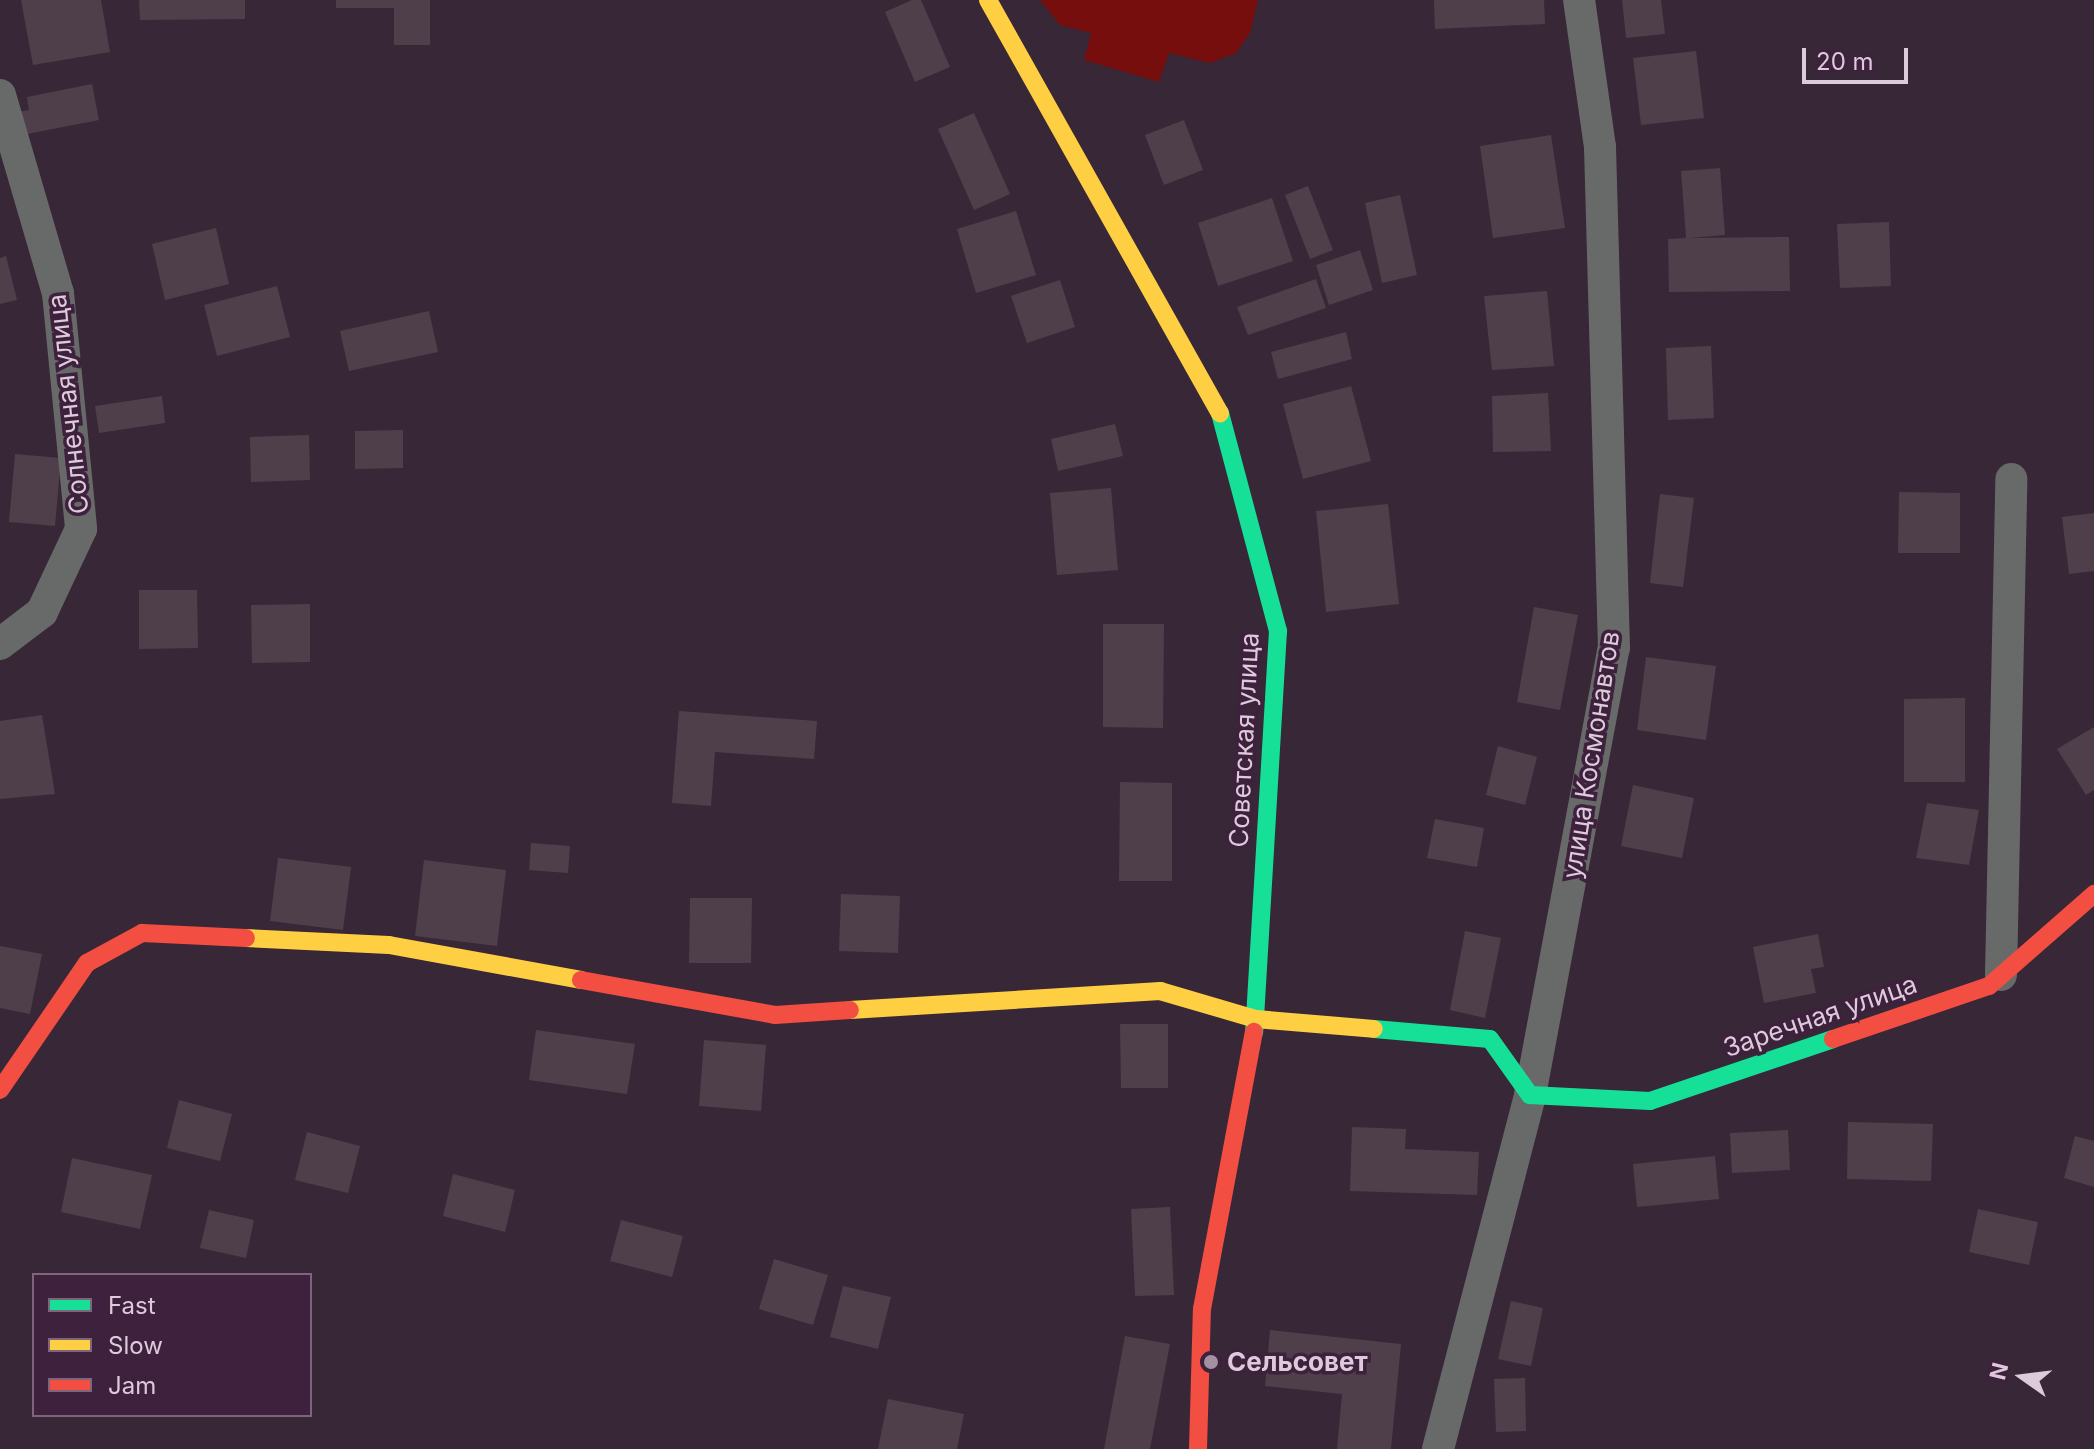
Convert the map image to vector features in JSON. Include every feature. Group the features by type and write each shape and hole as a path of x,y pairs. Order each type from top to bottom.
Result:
{"street":[{"name":"Советская улица","path":"988,0 1228,428 1278,631 1256,1019 1202,1309 1198,1449"},
{"name":"улица Космонавтов","path":"1438,1449 1530,1095 1614,648 1600,147 1579,0"},
{"name":"Солнечная улица","path":"0,95 58,293 81,529 42,612 0,644"},
{"path":"2001,975 2011,479"},
{"name":"Заречная улица","path":"1530,1095 1650,1101 1989,986 2094,894"},
{"path":"0,1090 87,963 142,933 389,945 775,1015 1160,991 1256,1019 1490,1039 1530,1095"}],"shaded area":[{"path":"1040,0 1258,0 1250,33 1236,53 1210,63 1169,53 1159,82 1084,60 1091,33 1060,25"}],"building":[{"path":"21,0 101,0 110,52 33,65"},
{"path":"139,0 245,0 245,19 140,20"},
{"path":"336,0 430,0 430,45 394,45 394,8 336,8"},
{"path":"912,0 921,0 950,67 915,82 885,12"},
{"path":"1434,0 1544,0 1545,24 1435,29"},
{"path":"1622,0 1661,0 1665,34 1626,38"},
{"path":"1696,51 1704,118 1641,125 1633,58"},
{"path":"92,84 99,120 22,135 18,112 29,110 27,97"},
{"path":"974,113 1010,194 974,210 938,129"},
{"path":"1184,120 1203,170 1164,185 1145,135"},
{"path":"1551,135 1565,228 1493,238 1480,146"},
{"path":"1720,168 1725,235 1689,238 1789,237 1790,291 1669,292 1668,239 1686,238 1681,171"},
{"path":"1308,186 1333,250 1310,259 1285,195"},
{"path":"1400,195 1417,275 1382,283 1365,203"},
{"path":"1272,198 1293,261 1218,286 1198,223"},
{"path":"1016,211 1036,275 976,293 957,229"},
{"path":"1889,222 1891,286 1840,288 1837,224"},
{"path":"216,228 229,284 165,300 152,244"},
{"path":"1360,250 1373,290 1329,305 1316,265"},
{"path":"6,256 17,300 0,304 0,258"},
{"path":"1316,279 1326,308 1248,335 1237,307"},
{"path":"1060,280 1075,327 1027,343 1011,296"},
{"path":"277,286 290,337 217,356 204,305"},
{"path":"1547,291 1554,366 1492,370 1484,296"},
{"path":"429,311 438,352 349,371 340,331"},
{"path":"1346,332 1352,359 1278,379 1271,352"},
{"path":"1711,346 1714,418 1668,420 1666,348"},
{"path":"1351,386 1371,461 1303,479 1283,404"},
{"path":"1548,393 1551,451 1493,452 1492,396"},
{"path":"162,396 165,423 99,433 95,406"},
{"path":"1115,424 1123,456 1058,471 1051,439"},
{"path":"403,430 403,468 355,469 355,431"},
{"path":"309,435 310,480 251,482 250,437"},
{"path":"15,454 61,458 55,526 9,522"},
{"path":"1111,488 1118,570 1057,575 1050,493"},
{"path":"1899,492 1960,493 1960,553 1898,553"},
{"path":"1660,494 1694,498 1683,587 1650,583"},
{"path":"1388,504 1399,604 1326,612 1316,511"},
{"path":"2094,513 2094,571 2069,574 2062,517"},
{"path":"139,590 197,590 198,648 139,649"},
{"path":"310,604 310,662 252,663 251,605"},
{"path":"1534,607 1578,615 1560,710 1517,702"},
{"path":"1103,624 1164,624 1163,728 1103,727"},
{"path":"1646,657 1716,666 1706,740 1637,730"},
{"path":"1965,698 1965,782 1904,782 1904,699"},
{"path":"679,711 817,721 814,759 715,752 711,806 672,803"},
{"path":"42,715 55,794 0,799 0,721"},
{"path":"2094,727 2094,790 2086,795 2057,749"},
{"path":"1498,746 1537,757 1525,805 1486,795"},
{"path":"1120,782 1172,783 1172,881 1119,881"},
{"path":"1633,785 1694,798 1682,858 1621,846"},
{"path":"1927,803 1979,810 1969,865 1916,858"},
{"path":"1435,819 1484,828 1477,867 1427,858"},
{"path":"531,843 570,846 568,873 529,870"},
{"path":"278,858 351,867 343,930 270,921"},
{"path":"424,860 506,870 497,946 415,936"},
{"path":"841,894 900,896 898,953 839,951"},
{"path":"690,898 752,898 751,963 689,963"},
{"path":"1465,931 1501,938 1485,1018 1450,1010"},
{"path":"1818,934 1824,967 1811,969 1816,993 1764,1003 1753,947"},
{"path":"0,946 42,954 30,1014 0,1008"},
{"path":"1120,1024 1168,1024 1168,1088 1121,1088"},
{"path":"536,1030 635,1044 627,1094 529,1080"},
{"path":"704,1040 766,1045 761,1111 699,1106"},
{"path":"179,1100 232,1114 220,1161 167,1148"},
{"path":"1848,1122 1933,1124 1931,1181 1847,1179"},
{"path":"1352,1127 1406,1129 1405,1149 1479,1152 1477,1195 1350,1191"},
{"path":"1788,1130 1790,1170 1732,1173 1730,1133"},
{"path":"307,1132 360,1146 348,1193 295,1180"},
{"path":"2075,1136 2094,1141 2094,1187 2064,1178"},
{"path":"1715,1156 1719,1199 1637,1207 1633,1164"},
{"path":"72,1158 152,1175 140,1229 61,1212"},
{"path":"453,1174 515,1190 505,1232 443,1216"},
{"path":"1170,1207 1174,1295 1135,1296 1131,1209"},
{"path":"1978,1209 2038,1222 2029,1265 1969,1252"},
{"path":"209,1210 254,1220 246,1258 200,1248"},
{"path":"621,1220 683,1236 672,1277 610,1261"},
{"path":"774,1259 828,1275 813,1325 759,1309"},
{"path":"843,1286 891,1297 878,1349 830,1337"},
{"path":"1511,1301 1543,1308 1531,1366 1498,1359"},
{"path":"1270,1330 1401,1344 1391,1449 1337,1449 1342,1394 1265,1386"},
{"path":"1125,1336 1170,1344 1150,1449 1104,1449"},
{"path":"1525,1378 1526,1431 1496,1432 1494,1379"},
{"path":"888,1399 964,1414 957,1449 878,1449"}],"traffic: fast":[{"path":"1220,413 1278,631 1254,1032"},
{"path":"1374,1029 1490,1039 1530,1095 1650,1101 1833,1039"}],"traffic: slow":[{"path":"988,0 1220,413"},
{"path":"246,938 389,945 581,980"},
{"path":"850,1010 1160,991 1256,1019 1374,1029"}],"traffic: jam":[{"path":"1833,1039 1989,986 2094,894"},
{"path":"0,1090 87,963 142,933 246,938"},
{"path":"581,980 775,1015 850,1010"},
{"path":"1198,1449 1202,1309 1254,1032"}],"place":[{"name":"Сельсовет","path":"1211,1362"}]}
